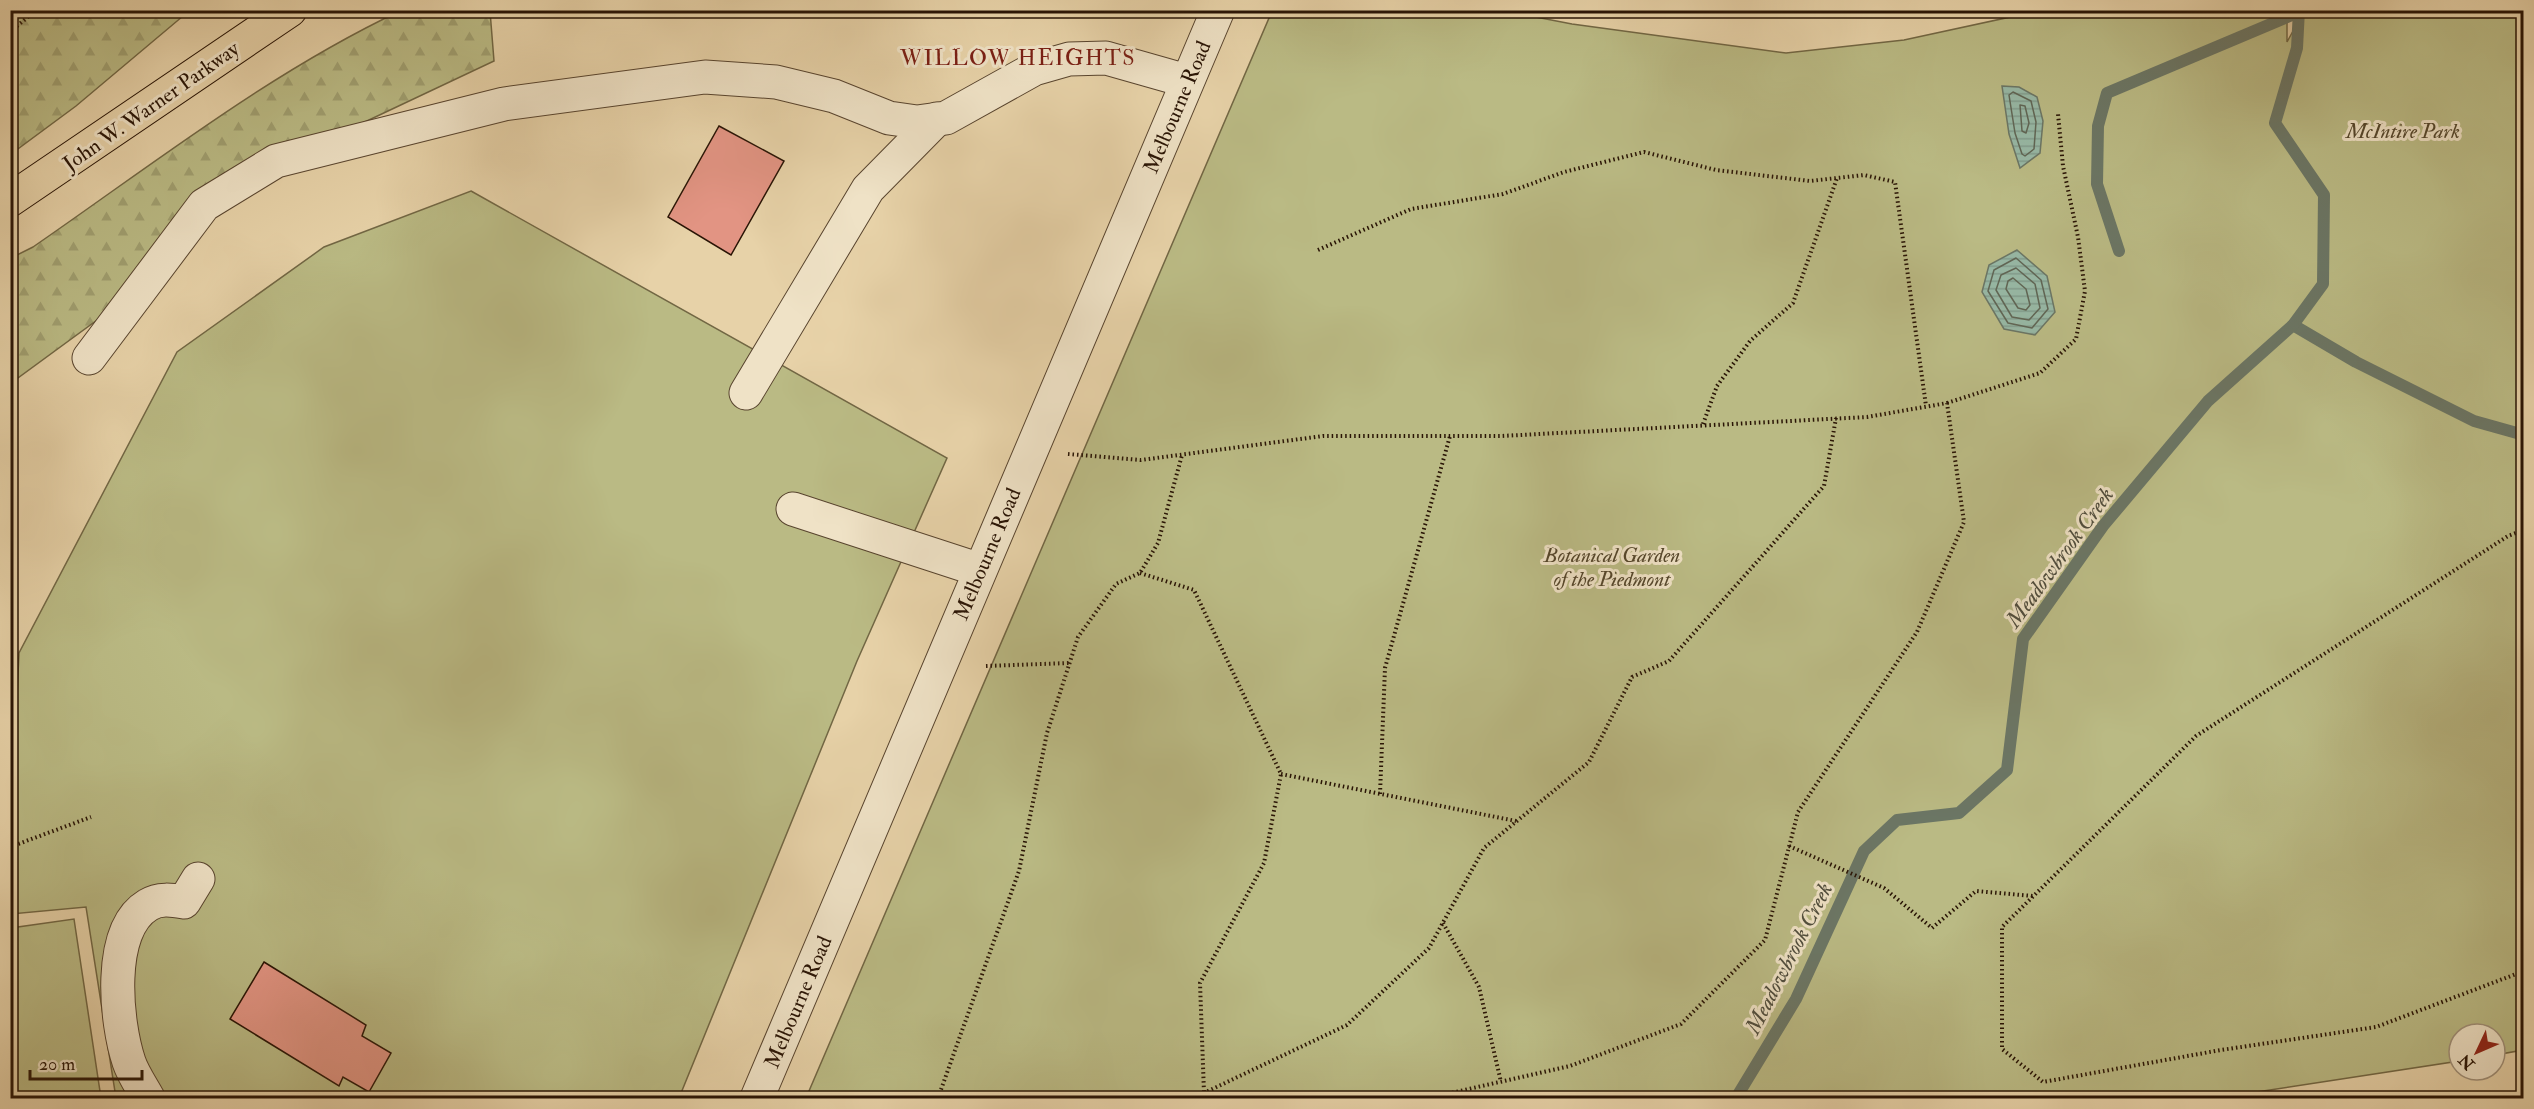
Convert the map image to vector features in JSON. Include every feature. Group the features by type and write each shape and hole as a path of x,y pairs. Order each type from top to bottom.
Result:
{"main road":[{"name":"John W. Warner Parkway","path":"10,200 290,10"}],"street":[{"name":"Melbourne Road","path":"757,1098 1218,10"},
{"path":"89,358 204,205 276,161 504,104 705,77 776,82 834,96 889,118 917,122 946,118 1034,69 1069,59 1106,58 1187,81"},
{"path":"746,393 868,189 937,119"},
{"path":"793,509 980,570"},
{"path":"148,1098 129,1063 119,1023 117,981 122,948 135,918 148,905 165,899 184,902 198,879"}],"path":[{"path":"10,32 36,10"},
{"path":"1033,445 1075,456 1141,460 1323,436 1450,436 1867,417 1947,403 2040,374 2076,339 2085,291 2078,237 2063,166 2058,114"},
{"path":"1318,250 1411,209 1503,194 1564,172 1644,152 1716,170 1810,181 1864,175 1895,182 1926,406"},
{"path":"1703,424 1717,386 1750,341 1793,303 1837,178"},
{"path":"1429,1098 1570,1066 1681,1024 1765,940 1798,812 1917,632 1964,522 1947,403"},
{"path":"1140,573 1194,590 1281,774 1263,863 1200,983 1203,1096 1347,1025 1429,948 1484,849 1589,762 1632,677 1669,662 1824,486 1836,418"},
{"path":"1380,794 1385,668 1450,436"},
{"path":"938,1098 1019,871 1047,733 1078,637 1116,584 1140,573 1158,543 1182,455"},
{"path":"2523,530 2508,536 2196,736 2002,927 2002,1049 2043,1082 2221,1050 2376,1027 2523,971"},
{"path":"986,666 1069,663"},
{"path":"1281,774 1517,821"},
{"path":"10,847 91,817"},
{"path":"1789,846 1884,888 1932,928 1976,891 2034,896"},
{"path":"1443,923 1479,987 1501,1082"}],"green space":[{"path":"11,10 189,11 76,106 11,154"},
{"path":"400,11 490,11 494,61 352,128 257,157 119,304 11,383 11,258 33,247 258,91 304,63"},
{"name":"Botanical Garden of the Piedmont","path":"1272,11 1504,11 1572,24 1786,53 1904,40 2038,11 2287,11 2287,42 2304,11 2523,11 2523,1050 2507,1053 2507,1022 2447,1022 2447,1063 2217,1098 806,1098"},
{"path":"471,191 947,458 857,661 679,1098 116,1098 86,907 11,914 11,822 19,653 177,352 324,247"},
{"path":"74,919 101,1098 11,1098 11,928"}],"water":[{"path":"2002,86 2019,87 2037,97 2043,121 2040,153 2020,168 2009,134"},
{"path":"2017,250 2047,276 2055,312 2035,335 2004,329 1982,292 1989,265"}],"building":[{"path":"719,126 784,161 731,255 668,217"},
{"path":"264,962 366,1025 362,1036 391,1053 369,1092 343,1077 339,1086 230,1019"}],"waterway":[{"name":"Meadowbrook Creek","path":"1736,1098 1796,999 1864,851 1897,820 1959,813 2007,770 2023,639 2103,526 2208,401 2293,325 2323,284 2324,195 2275,123 2297,48 2299,10"},
{"path":"2119,251 2097,184 2098,126 2107,93 2299,12"},
{"path":"2293,325 2356,362 2474,421 2524,435"}],"district":[{"name":"WILLOW HEIGHTS","path":"1018,57"}],"park label":[{"name":"McIntire Park","path":"2403,131"}]}
